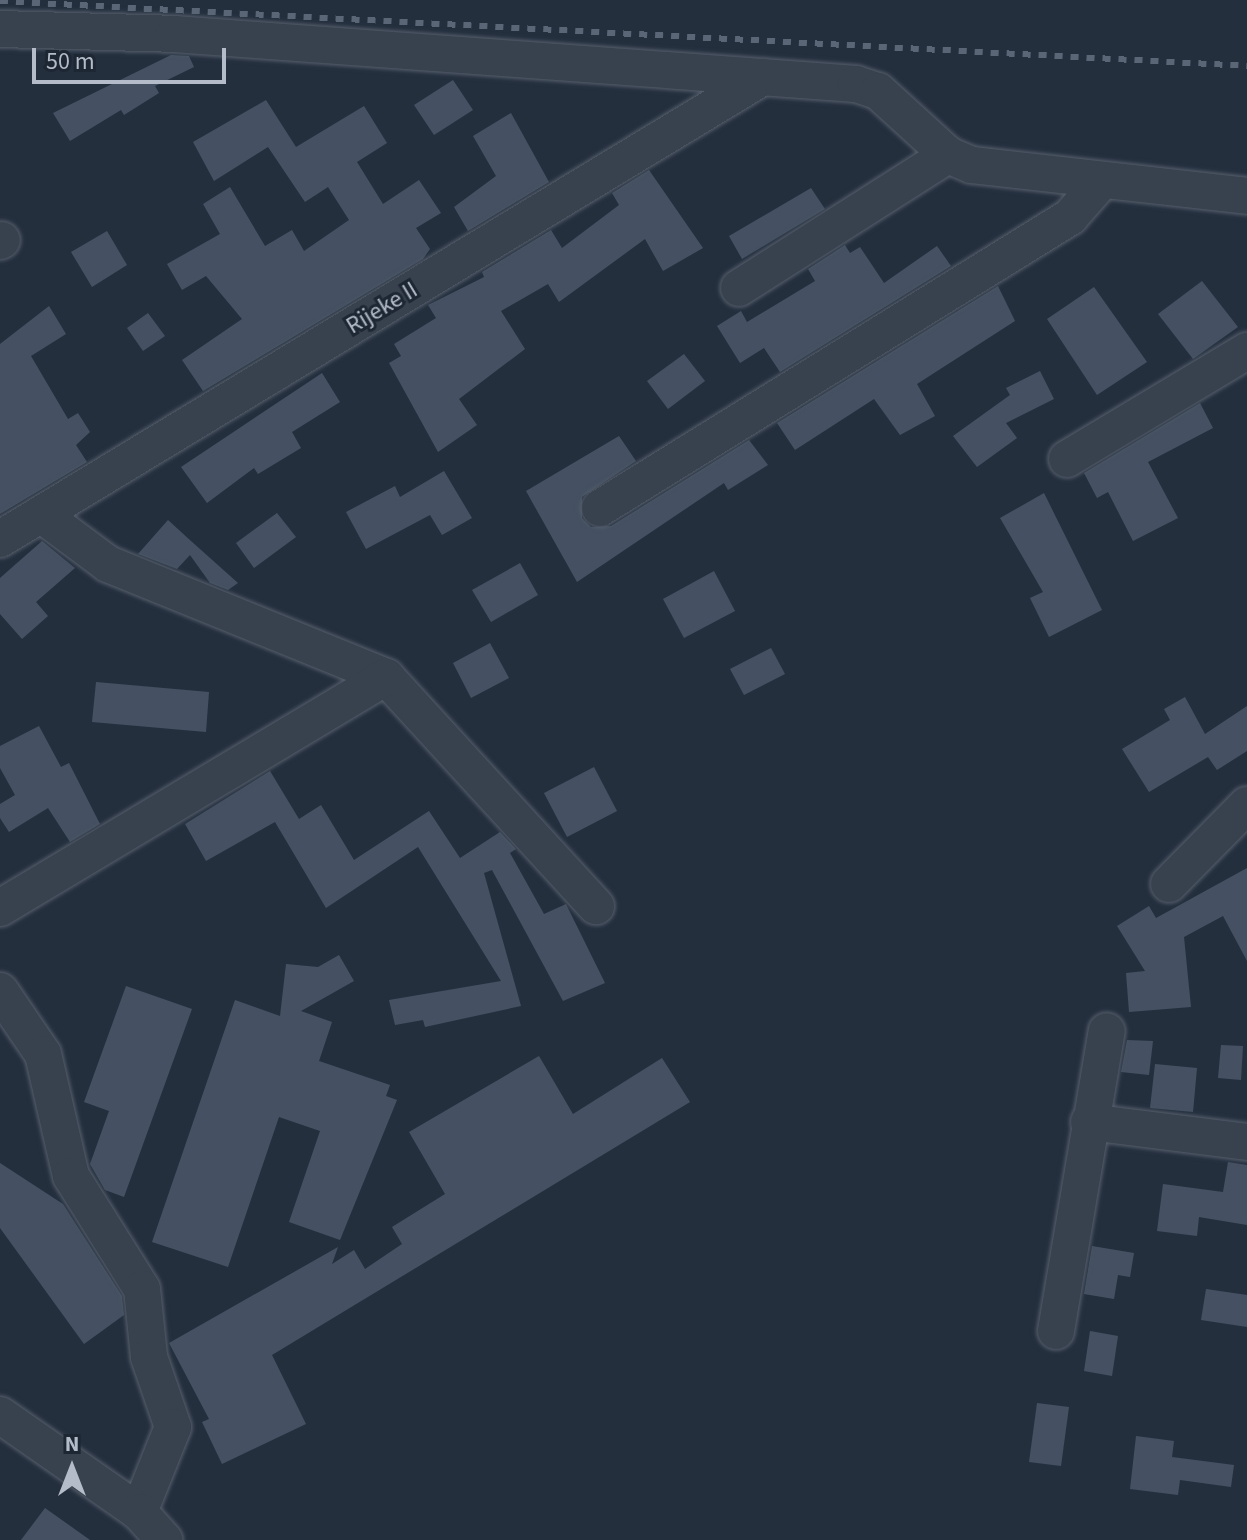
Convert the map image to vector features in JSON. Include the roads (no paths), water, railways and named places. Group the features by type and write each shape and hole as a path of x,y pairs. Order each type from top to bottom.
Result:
{"street":[{"path":"0,17 6,0"},
{"path":"0,29 174,34 763,77 878,91 948,155 1099,184 1247,196"},
{"name":"Rijeke II","path":"0,539 763,77"},
{"path":"739,288 948,155"},
{"path":"600,508 1070,217 1099,184"},
{"path":"1067,459 1247,351"},
{"path":"42,515 122,570 386,677 596,906"},
{"path":"0,908 386,677"},
{"path":"1169,884 1247,805"},
{"path":"0,991 43,1054 71,1176 142,1289 149,1357 173,1427 139,1512"},
{"path":"1056,1331 1089,1122 1107,1031"},
{"path":"1089,1122 1247,1142"},
{"path":"0,1415 139,1512 164,1540"}],"railway":[{"path":"0,1 1247,66"}]}
